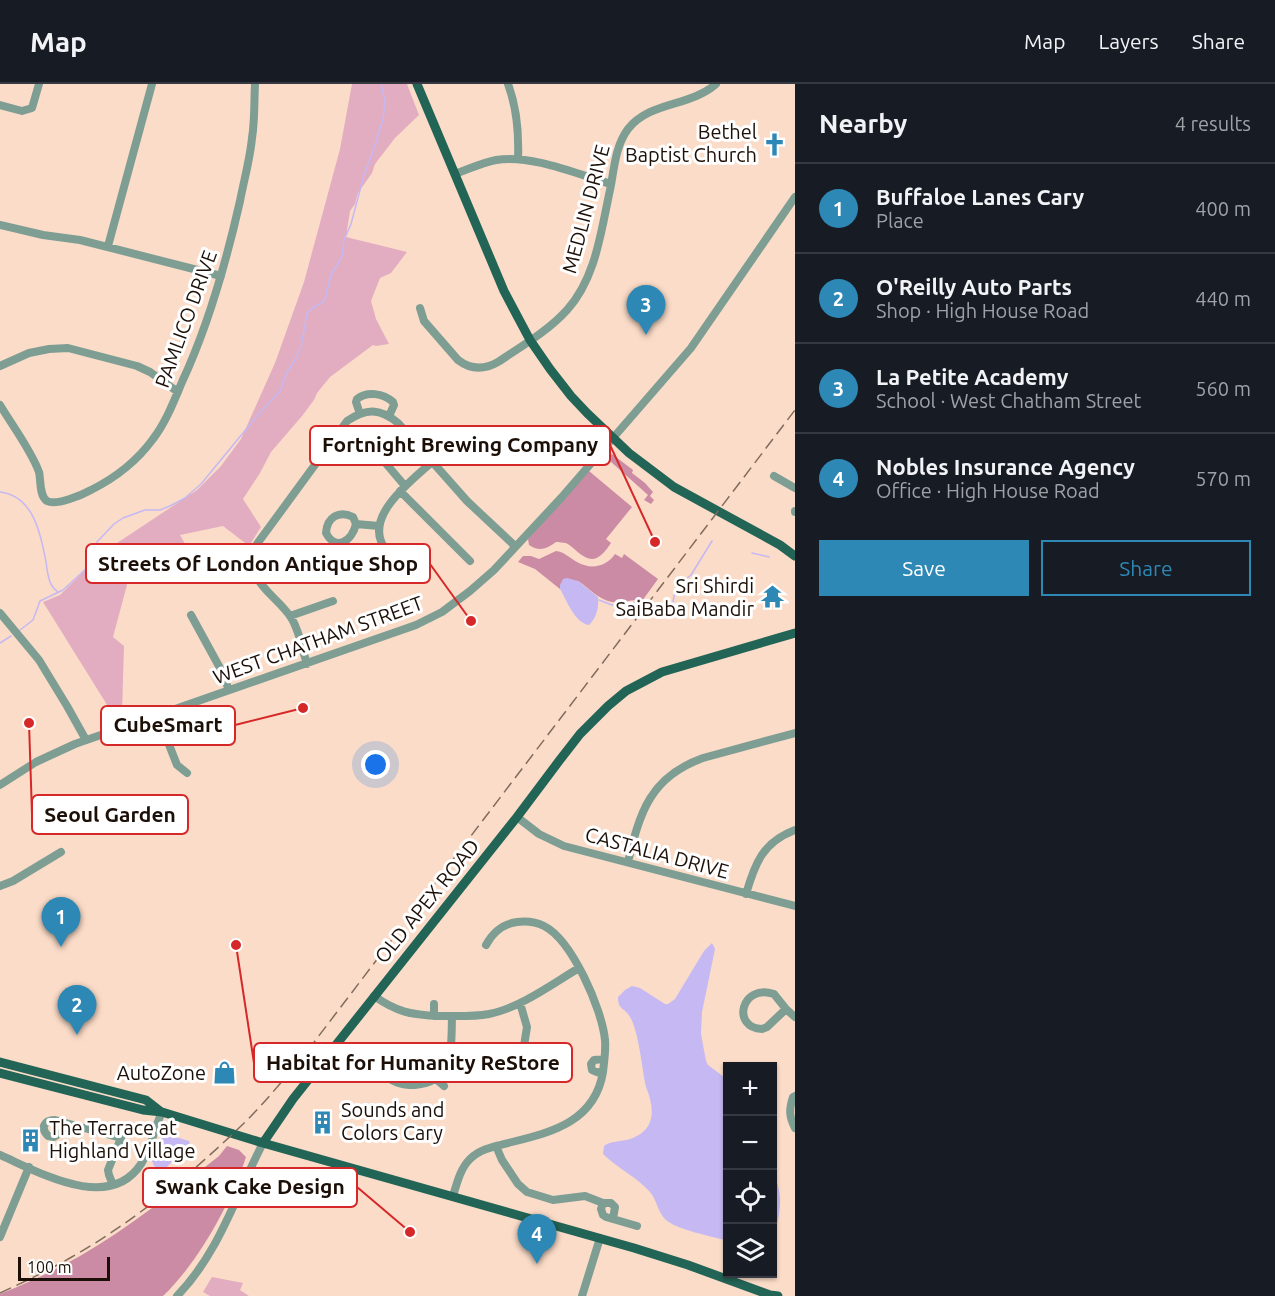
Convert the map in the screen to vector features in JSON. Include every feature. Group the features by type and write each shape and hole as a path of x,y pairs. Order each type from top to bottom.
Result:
{"main road":[{"path":"417,84 504,291 530,340 571,396 648,468 674,487 770,539 795,556"},
{"name":"OLD APEX ROAD","path":"263,1143 293,1099 580,734 608,706 626,691 662,672 795,633"},
{"path":"0,1062 146,1100 162,1112"},
{"path":"0,1073 143,1110 162,1112 263,1143 600,1238 688,1265 772,1296"}],"street":[{"path":"0,105 22,111 32,108 39,84"},
{"path":"108,246 152,84"},
{"name":"PAMLICO DRIVE","path":"0,405 35,464 40,474 43,495 50,502 69,499 104,483 133,461 154,438 178,392 197,348 222,276 250,152 255,84"},
{"path":"508,84 516,112 518,159"},
{"name":"MEDLIN DRIVE","path":"420,308 424,321 458,360 470,367 478,369 490,367 530,340 560,317 578,296 593,265 620,144 625,132 652,111 699,96 716,84"},
{"path":"455,174 488,162 518,159 538,162 611,184"},
{"name":"WEST CHATHAM STREET","path":"0,785 42,758 86,740 416,625 442,612 494,570 561,498 692,348 795,197"},
{"path":"0,225 108,246 222,276"},
{"path":"0,366 29,353 68,348 137,366 150,372 178,392"},
{"path":"360,414 357,399 364,394 373,394 383,396 393,402 390,416"},
{"path":"307,664 296,627 290,616 256,579 252,563 257,544 347,421 360,414 374,411 390,416 467,501 515,546"},
{"path":"377,453 403,489 470,561"},
{"path":"404,562 385,548 379,526 384,513 403,489 432,462"},
{"path":"774,476 795,488"},
{"path":"356,524 379,526"},
{"path":"290,616 333,601"},
{"path":"0,613 39,660 86,740"},
{"path":"191,615 220,668 229,690"},
{"path":"157,714 177,765 187,773"},
{"path":"628,862 645,807 659,787 674,772 703,758 795,733"},
{"name":"CASTALIA DRIVE","path":"517,817 539,834 564,846 795,906"},
{"path":"746,894 753,870 764,853 780,837 795,831"},
{"path":"0,886 13,881 61,852"},
{"path":"453,1196 462,1170 483,1150 550,1132 582,1112 598,1089 604,1059 605,1040 600,1016 590,989 557,936 536,923 521,922 509,924 491,934 486,945"},
{"path":"374,996 402,1011 417,1015 477,1016 520,1003 579,968"},
{"path":"786,1009 762,1029 748,1024 743,1012 750,997 761,992 774,994 795,1017"},
{"path":"520,1003 527,1027 523,1052"},
{"path":"434,1004 434,1016"},
{"path":"381,1073 390,1080 403,1084 421,1084 436,1079 445,1069 450,1056 452,1016"},
{"path":"602,1074 592,1070 591,1064 594,1060 604,1059"},
{"path":"436,1079 444,1086"},
{"path":"795,1096 789,1110 795,1128"},
{"path":"0,1155 78,1186 98,1188 113,1185 126,1179 140,1166 162,1112"},
{"path":"68,1124 121,1138 108,1170 113,1185"},
{"name":"OLD APEX ROAD","path":"177,1296 197,1273 217,1239 263,1143"},
{"path":"496,1146 502,1160 518,1184 527,1192 553,1200 585,1196 603,1203 608,1202 614,1205 616,1210 613,1219"},
{"path":"0,1238 29,1167"},
{"path":"603,1203 601,1209 603,1215 637,1226"},
{"path":"582,1296 600,1238"}],"shaded area":[{"path":"352,84 407,84 419,115 395,138 375,164 350,211 346,237 407,252 391,273 380,278 371,301 376,319 389,344 373,345 330,377 302,416 271,452 243,499 261,527 249,546 223,526 180,535 188,549 120,574 127,585 113,637 124,646 122,713 114,716 43,602 60,595 102,553 197,490 221,466 241,439 275,363 304,282 340,149"},
{"path":"612,454 633,470 632,473 653,492 650,496 654,500 651,504 644,500 648,495 610,461 605,466 601,462 601,459"},
{"path":"589,471 632,507 606,539 611,543 605,551 591,559 566,543 556,542 540,549 529,545 528,539"},
{"path":"556,551 588,566 603,564 615,554 622,558 624,554 658,579 642,601 612,602 598,596 578,581 560,585 560,589 535,569 518,562 523,556 539,559"},
{"path":"563,579 578,581 598,597 597,612 589,625 576,616 560,589"},
{"path":"712,943 715,949 702,1012 701,1034 708,1065 723,1076 723,1240 671,1224 661,1214 650,1192 603,1154 604,1146 607,1144 630,1139 645,1130 652,1111 636,1032 630,1017 620,1007 618,997 632,986 668,1004 675,999 704,951"},
{"path":"166,1134 190,1143 164,1170 160,1171 152,1161"},
{"path":"227,1146 239,1150 246,1157 240,1175 201,1250 163,1296 0,1296 98,1245 151,1209 219,1156"},
{"path":"777,1182 780,1200 777,1225"},
{"path":"212,1277 243,1283 240,1290 249,1296 210,1296 203,1292"}],"waterway":[{"path":"20,630 33,620 40,601 63,590 88,567 97,542 114,524 145,510 160,510 170,506 185,498 201,484 280,391 287,372 301,347 307,314 325,299 331,275 342,256 344,240 383,119 385,102 381,84"},
{"path":"0,492 12,495 21,501 34,518 49,579 58,592"},
{"path":"649,609 660,614 671,611 676,587 691,575 712,541"},
{"path":"752,553 769,557"},
{"path":"599,600 612,605 639,602"},
{"path":"0,643 11,636"}],"railway":[{"path":"0,1293 70,1258 116,1230 201,1163 265,1101 302,1058 795,410"}],"place":[{"name":"Bethel Baptist Church","path":"775,144"},
{"name":"La Petite Academy","path":"646,335"},
{"name":"Fortnight Brewing Company","path":"655,542"},
{"name":"Sri Shirdi SaiBaba Mandir","path":"772,597"},
{"name":"Streets Of London Antique Shop","path":"471,621"},
{"name":"CubeSmart","path":"303,708"},
{"name":"Seoul Garden","path":"29,723"},
{"name":"Habitat for Humanity ReStore","path":"236,945"},
{"name":"Buffaloe Lanes Cary","path":"61,947"},
{"name":"O'Reilly Auto Parts","path":"77,1035"},
{"name":"AutoZone","path":"224,1073"},
{"name":"Sounds and Colors Cary","path":"323,1122"},
{"name":"The Terrace at Highland Village","path":"31,1140"},
{"name":"Swank Cake Design","path":"410,1232"},
{"name":"Nobles Insurance Agency","path":"537,1264"}]}
